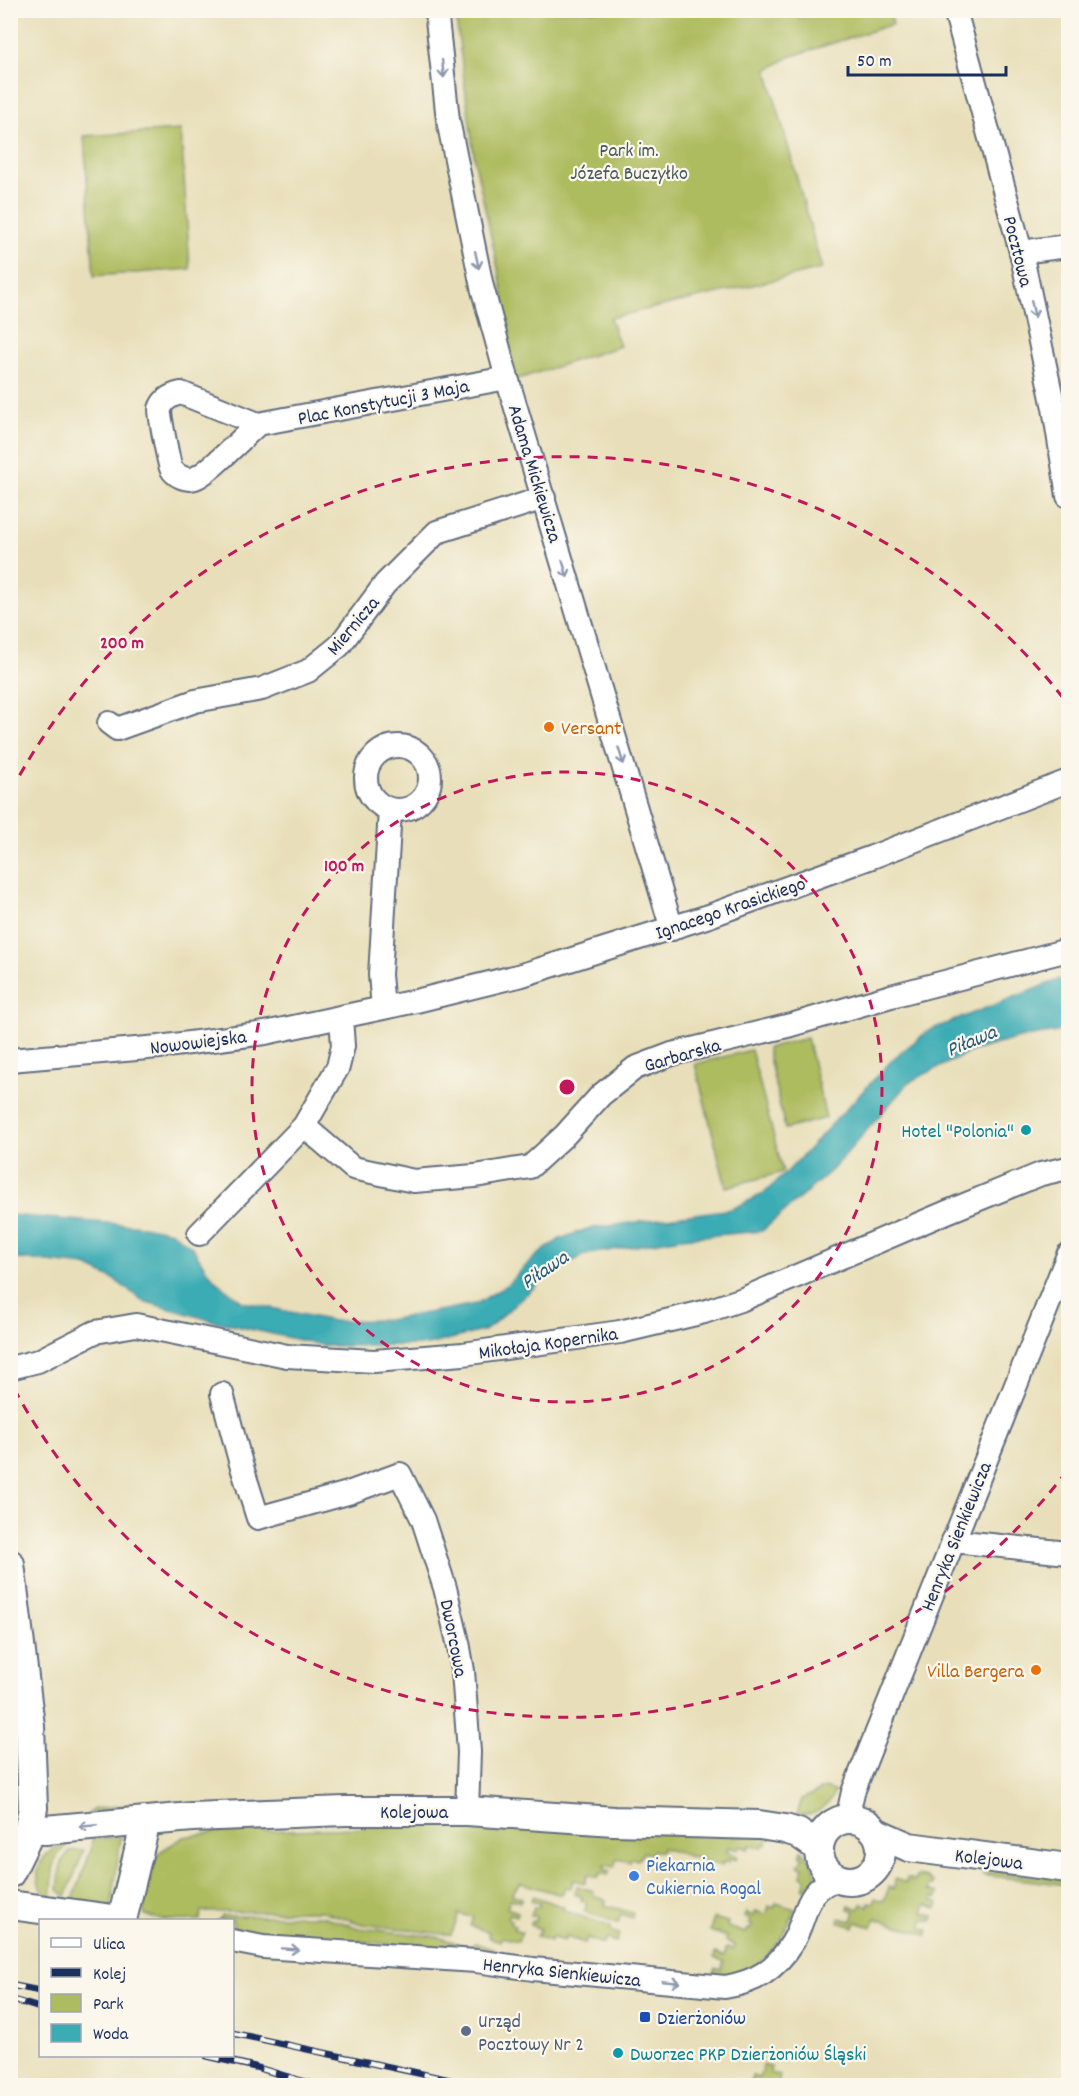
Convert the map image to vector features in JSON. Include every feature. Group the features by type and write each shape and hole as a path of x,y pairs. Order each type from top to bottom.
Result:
{"street":[{"name":"Adama Mickiewicza","path":"436,10 450,132 482,287 507,378 672,929"},
{"name":"Pocztowa","path":"955,10 1021,252 1054,408 1068,496"},
{"path":"1021,252 1068,246"},
{"name":"Plac Konstytucji 3 Maja","path":"258,424 507,378"},
{"path":"180,393 258,424 204,473 193,479 180,477 171,469 160,411 164,401 173,394 180,393"},
{"name":"Miernicza","path":"109,723 117,729 195,701 262,689 309,671 339,646 385,584 437,532 544,498"},
{"name":"Ignacego Krasickiego","path":"383,1007 522,975 672,929 872,857 1068,781"},
{"path":"383,1007 380,975 390,810"},
{"name":"Garbarska","path":"304,1126 353,1168 414,1181 475,1176 530,1167 565,1135 601,1095 635,1068 672,1054 791,1025 901,993 1068,950"},
{"name":"Nowowiejska","path":"10,1060 159,1047 265,1033 383,1007"},
{"path":"199,1234 304,1126 338,1067 343,1046 341,1017"},
{"name":"Mikołaja Kopernika","path":"10,1368 38,1361 95,1332 136,1324 287,1356 374,1361 464,1354 620,1332 704,1312 743,1299 965,1204 1041,1174 1068,1168"},
{"name":"Henryka Sienkiewicza","path":"822,1833 853,1792 1068,1255"},
{"name":"Dworcowa","path":"222,1394 258,1518 348,1493 400,1474 423,1520 445,1588 458,1642 463,1671 469,1752 467,1811"},
{"path":"953,1541 1068,1553"},
{"path":"10,1564 30,1726 33,1808 27,1838 10,1873"},
{"name":"Kolejowa","path":"29,1829 45,1830 192,1817 345,1811 467,1811 615,1821 759,1825 822,1833"},
{"path":"121,1919 146,1821"},
{"path":"864,1822 889,1844 879,1862 867,1876 848,1881 830,1874 820,1858 822,1833 864,1822"},
{"name":"Kolejowa","path":"889,1844 1068,1868"},
{"name":"Henryka Sienkiewicza","path":"234,1941 263,1947 476,1961 533,1969 725,1987 744,1984 760,1977 771,1967 792,1942 813,1894 821,1887 839,1879"},
{"path":"10,1905 114,1919"}],"green space":[{"name":"Park im. Józefa Buczyłko","path":"795,10 799,18 827,11 889,11 893,24 789,57 767,70 822,269 610,318 620,346 512,381 502,287 475,162 455,11"},
{"path":"181,130 190,269 94,276 84,136"},
{"path":"807,1038 826,1118 785,1129 767,1048"},
{"path":"751,1050 783,1172 726,1187 695,1064"},
{"path":"825,1788 835,1792 824,1807 815,1813 797,1814 802,1799"},
{"path":"158,1801 155,1807 89,1813 94,1809"},
{"path":"434,1822 769,1837 766,1845 763,1844 761,1848 750,1845 748,1849 739,1846 738,1850 728,1847 727,1852 737,1856 736,1860 730,1858 728,1863 724,1861 722,1866 662,1848 661,1852 653,1850 651,1854 643,1852 638,1860 632,1858 630,1862 617,1859 614,1867 605,1865 604,1869 610,1871 608,1875 600,1873 598,1878 588,1874 585,1883 573,1880 571,1888 565,1887 562,1895 521,1883 512,1895 522,1898 520,1902 510,1899 507,1908 518,1912 517,1916 510,1914 508,1918 511,1920 510,1924 515,1926 513,1929 522,1933 518,1941 502,1937 500,1941 488,1937 489,1932 470,1926 473,1917 459,1914 451,1935 362,1924 322,1911 201,1912 200,1919 156,1919 144,1914 152,1864 161,1851 184,1837 215,1832 362,1828 400,1823"},
{"path":"121,1837 111,1907 71,1905 91,1850 92,1839"},
{"path":"69,1842 54,1860 51,1900 39,1883 39,1867 46,1855"},
{"path":"84,1850 66,1896 58,1890 61,1862 70,1851"},
{"path":"802,1850 812,1863 816,1875 805,1890 803,1889 806,1879 801,1876 803,1867 798,1865 803,1857 800,1856"},
{"path":"996,1872 1068,1880 1068,1885 981,1875"},
{"path":"917,1876 929,1878 928,1880 934,1882 928,1890 938,1893 937,1898 933,1896 932,1900 939,1903 937,1908 926,1904 923,1912 934,1916 932,1921 924,1919 921,1927 929,1930 927,1935 875,1918 872,1927 856,1922 854,1927 838,1922 840,1918 852,1921 855,1911 848,1909 849,1905 859,1909 861,1904 868,1906 869,1902 874,1903 875,1898 884,1901 889,1887 894,1889 895,1879 906,1883 907,1878 915,1881"},
{"path":"577,1886 594,1891 593,1896 606,1900 605,1905 633,1913 632,1918 621,1914 618,1923 584,1912 587,1903 581,1901 582,1897 575,1894"},
{"path":"533,1896 564,1907 563,1910 611,1927 610,1931 619,1934 616,1942 606,1939 604,1944 587,1938 585,1943 566,1937 564,1941 551,1937 550,1941 536,1936 541,1929 530,1925 531,1921 535,1922 536,1917 531,1915 534,1907 538,1908 540,1904 531,1900"},
{"path":"776,1903 795,1909 774,1947 755,1965 743,1971 713,1976 716,1968 721,1970 724,1961 714,1958 715,1953 724,1956 727,1947 733,1949 735,1945 726,1941 727,1937 710,1931 714,1918 728,1922 727,1927 746,1933 752,1925 749,1924 750,1919 744,1917 746,1913 754,1916 756,1911 766,1915 769,1906 774,1908"},
{"path":"222,1916 322,1916 359,1928 438,1937 472,1948 475,1943 514,1957 234,1928 234,1919 219,1919"},
{"path":"763,2065 771,2067 770,2073 780,2076 778,2084 783,2085 751,2085 752,2076 759,2078"}],"water":[{"name":"Piława","path":"1068,976 1068,1030 1019,1038 972,1051 909,1082 832,1170 762,1231 681,1238 584,1255 546,1277 486,1330 427,1345 326,1346 213,1321 143,1301 115,1280 86,1266 11,1258 11,1215 143,1226 172,1232 193,1248 218,1283 243,1302 333,1321 388,1320 476,1304 507,1285 536,1256 560,1239 587,1229 732,1209 763,1194 787,1172 895,1057 930,1030"}],"railway":[{"path":"10,1985 39,1991"},
{"path":"10,1999 39,2008"},
{"path":"234,2033 478,2086"},
{"path":"211,2057 319,2086"}],"place":[{"name":"Versant","path":"549,727"},
{"name":"Hotel \"Polonia\"","path":"1026,1130"},
{"name":"Villa Bergera","path":"1036,1670"},
{"name":"Piekarnia Cukiernia Rogal","path":"634,1876"},
{"name":"Dzierżoniów","path":"645,2017"},
{"name":"Urząd Pocztowy Nr 2","path":"466,2031"},
{"name":"Dworzec PKP Dzierżoniów Śląski","path":"618,2053"}]}
